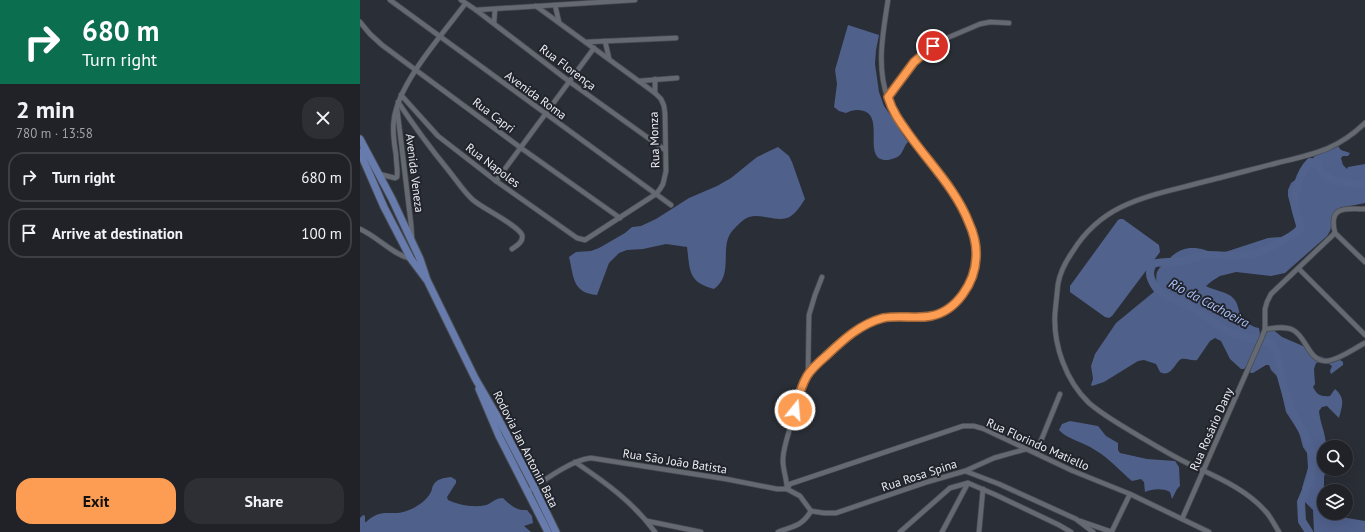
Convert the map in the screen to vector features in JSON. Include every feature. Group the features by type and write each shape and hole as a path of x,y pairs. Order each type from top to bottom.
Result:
{"main road":[{"name":"Rodovia Jan Antonin Bata","path":"360,139 412,242 427,280 475,378 488,413 548,532"},
{"name":"Rodovia Jan Antonin Bata","path":"360,152 384,207 411,258 427,280"},
{"path":"371,179 373,176 379,174"},
{"path":"404,245 412,242"},
{"name":"Rodovia Jan Antonin Bata","path":"475,378 486,395 556,532"}],"street":[{"name":"Avenida Roma","path":"390,0 671,205"},
{"name":"Rua Florença","path":"461,0 494,23 570,82 665,150"},
{"path":"476,10 554,5 585,1 636,0"},
{"path":"787,489 783,459 785,445 798,397 808,375 818,363 846,336 863,326 883,318 930,316 942,313 961,296 969,284 976,266 977,254 975,238 963,207 948,184 917,146 895,115 888,97 882,73 881,56 888,0"},
{"name":"Avenida Veneza","path":"379,174 391,178 397,177 393,127 401,94 416,70 466,4"},
{"path":"554,5 559,22"},
{"name":"Rua Monza","path":"536,6 639,81 661,99 665,114 665,179 660,190 620,218 585,240 582,240"},
{"path":"494,23 495,9"},
{"name":"Rua Capri","path":"360,22 374,38 416,70 521,148 620,218"},
{"path":"888,97 914,62 940,41 980,24 990,22 1009,23"},
{"path":"586,42 676,38"},
{"path":"605,41 608,58"},
{"path":"496,181 594,48"},
{"path":"639,81 677,78"},
{"path":"655,79 655,94"},
{"name":"Rua Napoles","path":"401,94 438,136 496,181 582,240"},
{"name":"Avenida Veneza","path":"398,104 412,242"},
{"path":"398,104 417,131 469,196 482,207 518,229 522,235 522,239 519,245 512,249"},
{"path":"1279,532 1268,514 1247,494 1203,470 1166,453 1116,422 1088,402 1067,374 1061,355 1057,338 1055,315 1059,279 1066,262 1078,243 1091,228 1105,216 1120,207 1170,190 1311,155 1352,135 1365,123"},
{"path":"1365,208 1342,209 1338,211 1334,220 1335,233 1365,262"},
{"path":"360,229 384,243 400,255 411,258"},
{"path":"1335,233 1299,269 1275,290 1267,302 1265,309 1266,329 1279,327 1295,331 1314,355 1322,360 1332,360 1365,343"},
{"path":"1299,269 1365,335"},
{"path":"808,375 809,315 822,277"},
{"name":"Rua Rosário Dany","path":"1182,519 1266,329"},
{"path":"1036,453 1060,394"},
{"name":"Rua Florindo Matiello","path":"787,489 790,484 964,426 974,426 984,429 1073,471 1130,494 1209,532"},
{"path":"965,470 994,458 1026,449"},
{"name":"Rua São João Batista","path":"527,492 575,462 591,458 702,475 777,489 787,489 800,496 811,511"},
{"path":"575,462 600,478 616,491 647,521 655,532"},
{"name":"Rua Rosa Spina","path":"811,511 836,513 965,470 1076,519 1093,532"},
{"path":"942,532 968,483"},
{"path":"900,532 950,488 968,483 1059,524 1071,532"},
{"path":"979,532 983,489"},
{"path":"1076,519 1110,532 1130,494"},
{"path":"778,532 799,524 805,520 811,511"},
{"path":"647,521 701,532"}],"shaded area":[{"path":"848,25 879,35 875,64 879,92 884,106 908,142 900,155 888,160 880,159 876,154 874,147 873,122 870,115 859,110 846,113 839,111 834,107 837,84 835,70"},
{"path":"1338,146 1341,150 1350,153 1348,156 1343,156 1341,158 1343,165 1347,169 1348,167 1365,164 1365,203 1345,207 1334,216 1327,236 1285,273 1271,276 1236,272 1220,276 1206,286 1231,296 1234,299 1243,319 1251,325 1259,328 1260,334 1271,328 1282,337 1310,349 1316,355 1343,362 1343,365 1331,374 1330,371 1332,366 1329,364 1321,362 1316,363 1314,369 1315,384 1313,387 1316,392 1322,396 1330,396 1335,389 1342,399 1339,418 1327,406 1322,407 1319,411 1325,440 1317,440 1317,476 1324,476 1324,484 1317,484 1317,520 1353,519 1365,521 1365,532 1314,532 1313,510 1303,500 1302,488 1308,468 1307,453 1303,447 1299,432 1286,412 1279,381 1269,365 1266,365 1251,373 1251,361 1244,369 1241,369 1230,359 1221,341 1215,338 1210,341 1197,360 1181,359 1170,372 1160,372 1156,364 1144,360 1138,361 1104,382 1091,385 1093,379 1091,366 1095,354 1116,323 1155,291 1157,272 1163,264 1174,255 1182,250 1190,248 1206,250 1216,255 1268,238 1281,237 1292,233 1295,230 1296,226 1288,196 1288,190 1291,183 1298,178 1303,167 1311,161 1317,153"},
{"path":"778,147 789,156 805,199 799,208 787,218 777,219 754,216 742,221 733,230 729,237 724,276 714,289 699,283 695,279 690,269 687,247 666,244 643,249 627,250 619,253 609,263 597,295 589,294 578,287 573,277 569,257 576,252 591,251 599,248 625,233 632,227 641,226 656,219 689,198 717,186 731,178 757,157"},
{"path":"1120,219 1123,219 1159,245 1160,252 1109,318 1105,317 1070,292 1070,286"},
{"path":"1070,421 1098,426 1106,436 1118,443 1118,450 1120,453 1147,459 1175,461 1179,467 1180,486 1172,499 1170,492 1161,489 1145,492 1144,482 1141,479 1132,481 1100,453 1091,447 1071,439 1059,430 1062,424"},
{"path":"451,477 456,480 456,483 447,497 448,500 462,505 477,506 486,505 503,498 516,508 527,510 532,516 533,523 524,526 531,532 360,532 360,518 363,515 365,516 366,522 378,514 398,513 412,509 427,498 436,482"}],"waterway":[{"name":"Rio da Cachoeira","path":"1309,532 1302,521 1301,502 1311,478 1313,456 1305,436 1290,407 1282,380 1278,356 1273,345 1260,340 1231,333 1195,309 1165,296 1160,292 1151,279 1150,270 1153,264 1173,262 1204,255 1237,256 1252,254 1267,249 1297,232 1301,228 1295,206 1298,182 1303,171 1310,162 1318,163 1322,172 1326,176 1336,181 1354,184 1365,183"}],"route":[{"path":"795,410 798,397 808,375 818,363 846,336 863,326 883,318 930,316 942,313 961,296 969,284 976,266 977,254 975,238 963,207 948,184 917,146 895,115 888,97 914,62 933,46"}]}
